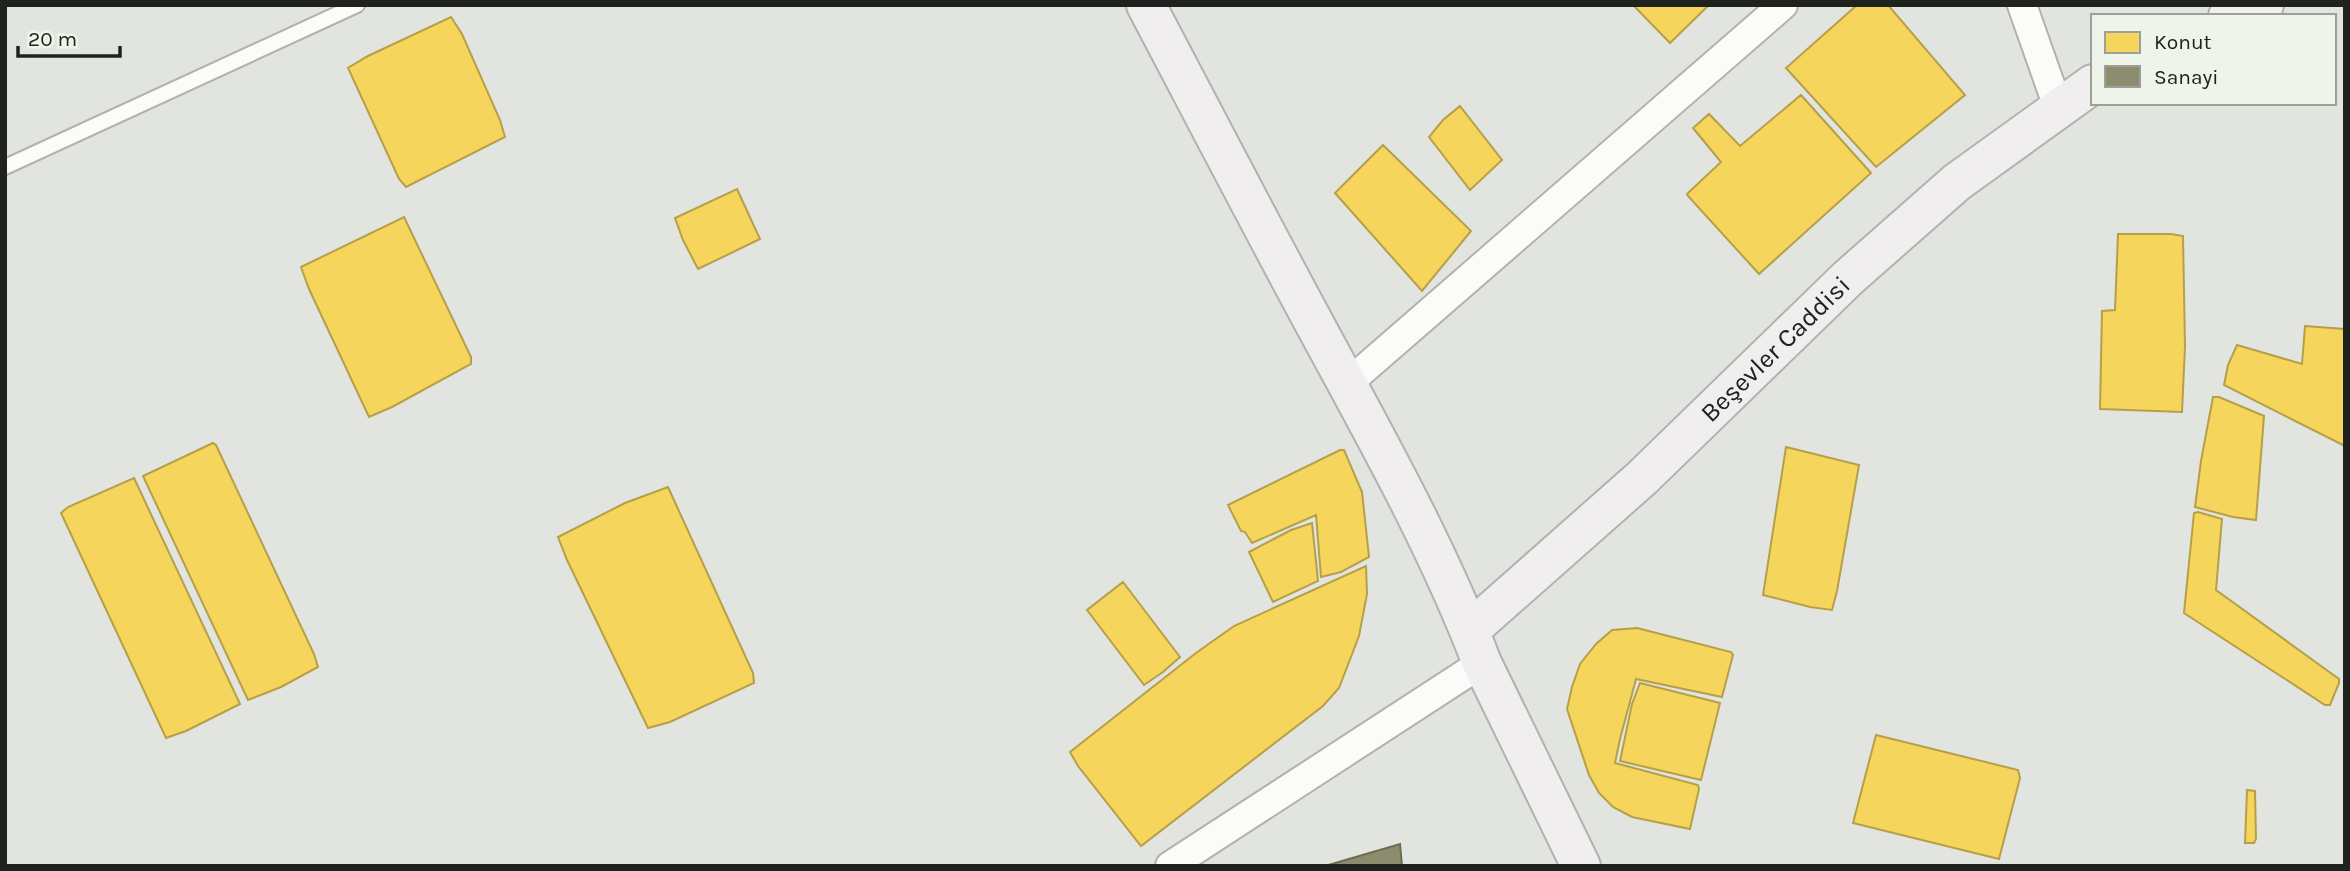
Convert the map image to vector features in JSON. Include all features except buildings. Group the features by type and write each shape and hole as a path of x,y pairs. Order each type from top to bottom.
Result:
{"street":[{"path":"1146,5 1248,201 1399,478 1581,866"},
{"path":"1347,384 1783,5"},
{"path":"2022,5 2058,107"},
{"path":"2235,14 2264,5"},
{"name":"Beşevler Caddisi","path":"1476,646 1643,478 1858,270 1957,182 2091,85"},
{"path":"1172,865 1476,646"}],"lane":[{"path":"5,167 357,5"}]}
